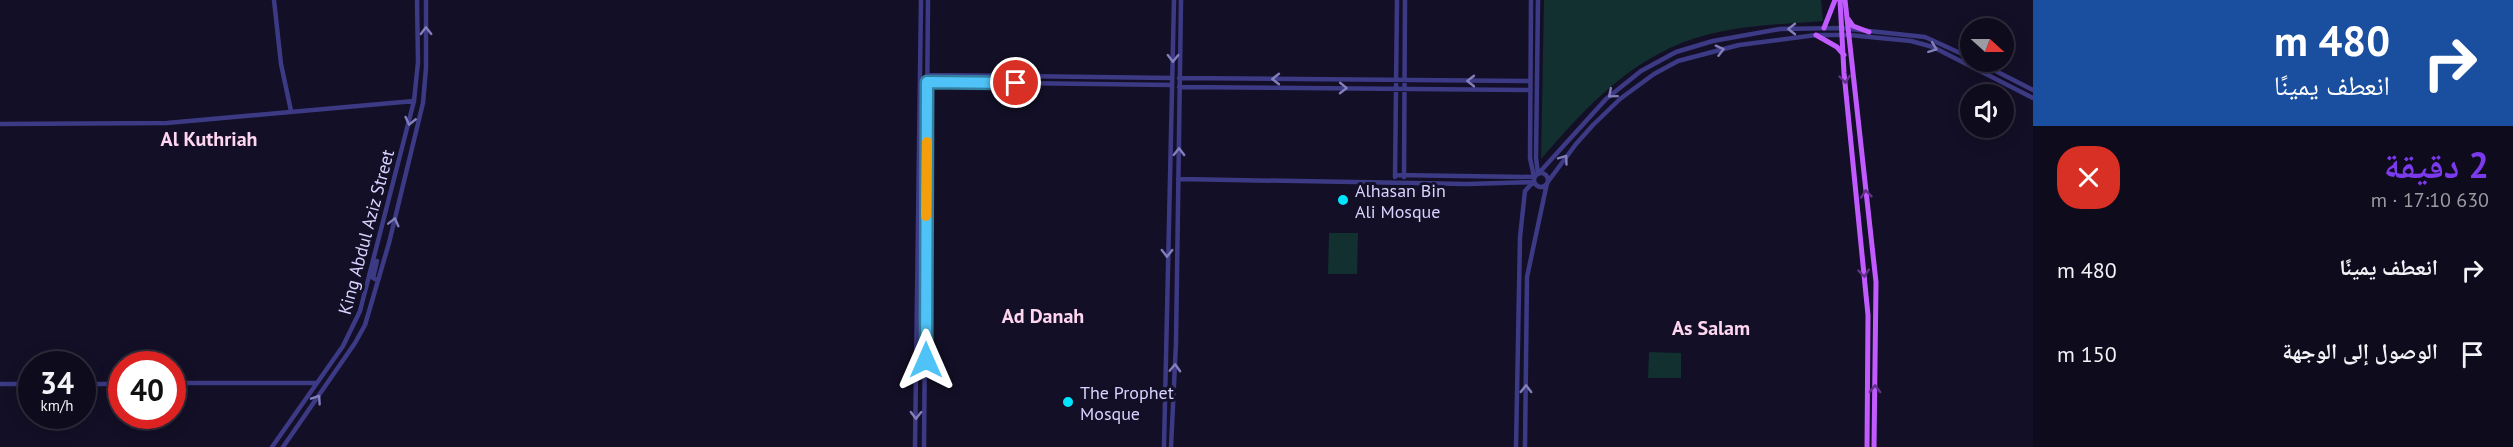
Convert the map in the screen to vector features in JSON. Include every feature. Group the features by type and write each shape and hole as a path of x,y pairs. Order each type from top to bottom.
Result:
{"main road":[{"path":"1824,28 1837,0"},
{"path":"1837,0 1841,28 1846,34 1876,282 1874,447"},
{"path":"1845,0 1847,18 1844,73 1868,315 1867,447"},
{"path":"1847,18 1853,26 1869,32"},
{"path":"1816,35 1837,46 1844,55"}],"street":[{"path":"274,0 281,64 291,111"},
{"name":"King Abdul Aziz Street","path":"274,447 353,330 360,311 414,101 418,62 417,0"},
{"name":"King Abdul Aziz Street","path":"284,446 355,343 371,309 423,103 426,68 426,0"},
{"path":"915,447 921,0"},
{"path":"924,447 928,0"},
{"path":"1164,447 1174,0"},
{"path":"1171,447 1179,179 1181,0"},
{"path":"1395,183 1396,0"},
{"path":"1404,183 1405,0"},
{"path":"1531,0 1530,158 1540,188 1547,183 1593,125 1620,99 1654,74 1678,61 1739,45 1816,35 1869,32 1925,37 1960,53"},
{"path":"1535,178 1538,0"},
{"path":"1516,447 1520,237 1525,191 1535,178 1606,99 1641,71 1676,52 1713,41 1780,29 1841,28"},
{"path":"1846,34 1911,41 1933,47 2033,98"},
{"path":"1998,72 2033,90"},
{"path":"927,75 1172,78"},
{"path":"1179,78 1530,81"},
{"path":"927,82 1172,85"},
{"path":"1179,87 1530,90"},
{"path":"0,124 166,123 414,101"},
{"path":"1395,175 1535,178"},
{"path":"1179,179 1467,184 1546,176 1547,183 1527,277 1525,447"},
{"path":"1168,202 1175,207 1178,204"},
{"path":"1168,220 1173,218 1177,223"},
{"path":"379,278 376,280 374,276 382,243 382,229"},
{"path":"186,383 314,384 318,381"},
{"path":"0,384 18,384"},
{"path":"302,384 309,388 307,397"}],"green space":[{"path":"1544,0 1821,0 1823,21 1724,31 1683,42 1659,53 1637,67 1596,100 1541,159"},
{"path":"1329,233 1358,233 1357,274 1328,274"},
{"path":"1649,352 1681,353 1681,378 1648,378"}],"slow traffic":[{"path":"926,216 927,142"}],"place":[{"name":"Alhasan Bin Ali Mosque","path":"1343,200"},
{"name":"The Prophet Mosque","path":"1068,402"}],"district":[{"name":"Al Kuthriah","path":"209,139"},
{"name":"Ad Danah","path":"1043,316"},
{"name":"As Salam","path":"1711,328"}],"route":[{"path":"926,360 927,82 1016,83"}]}
